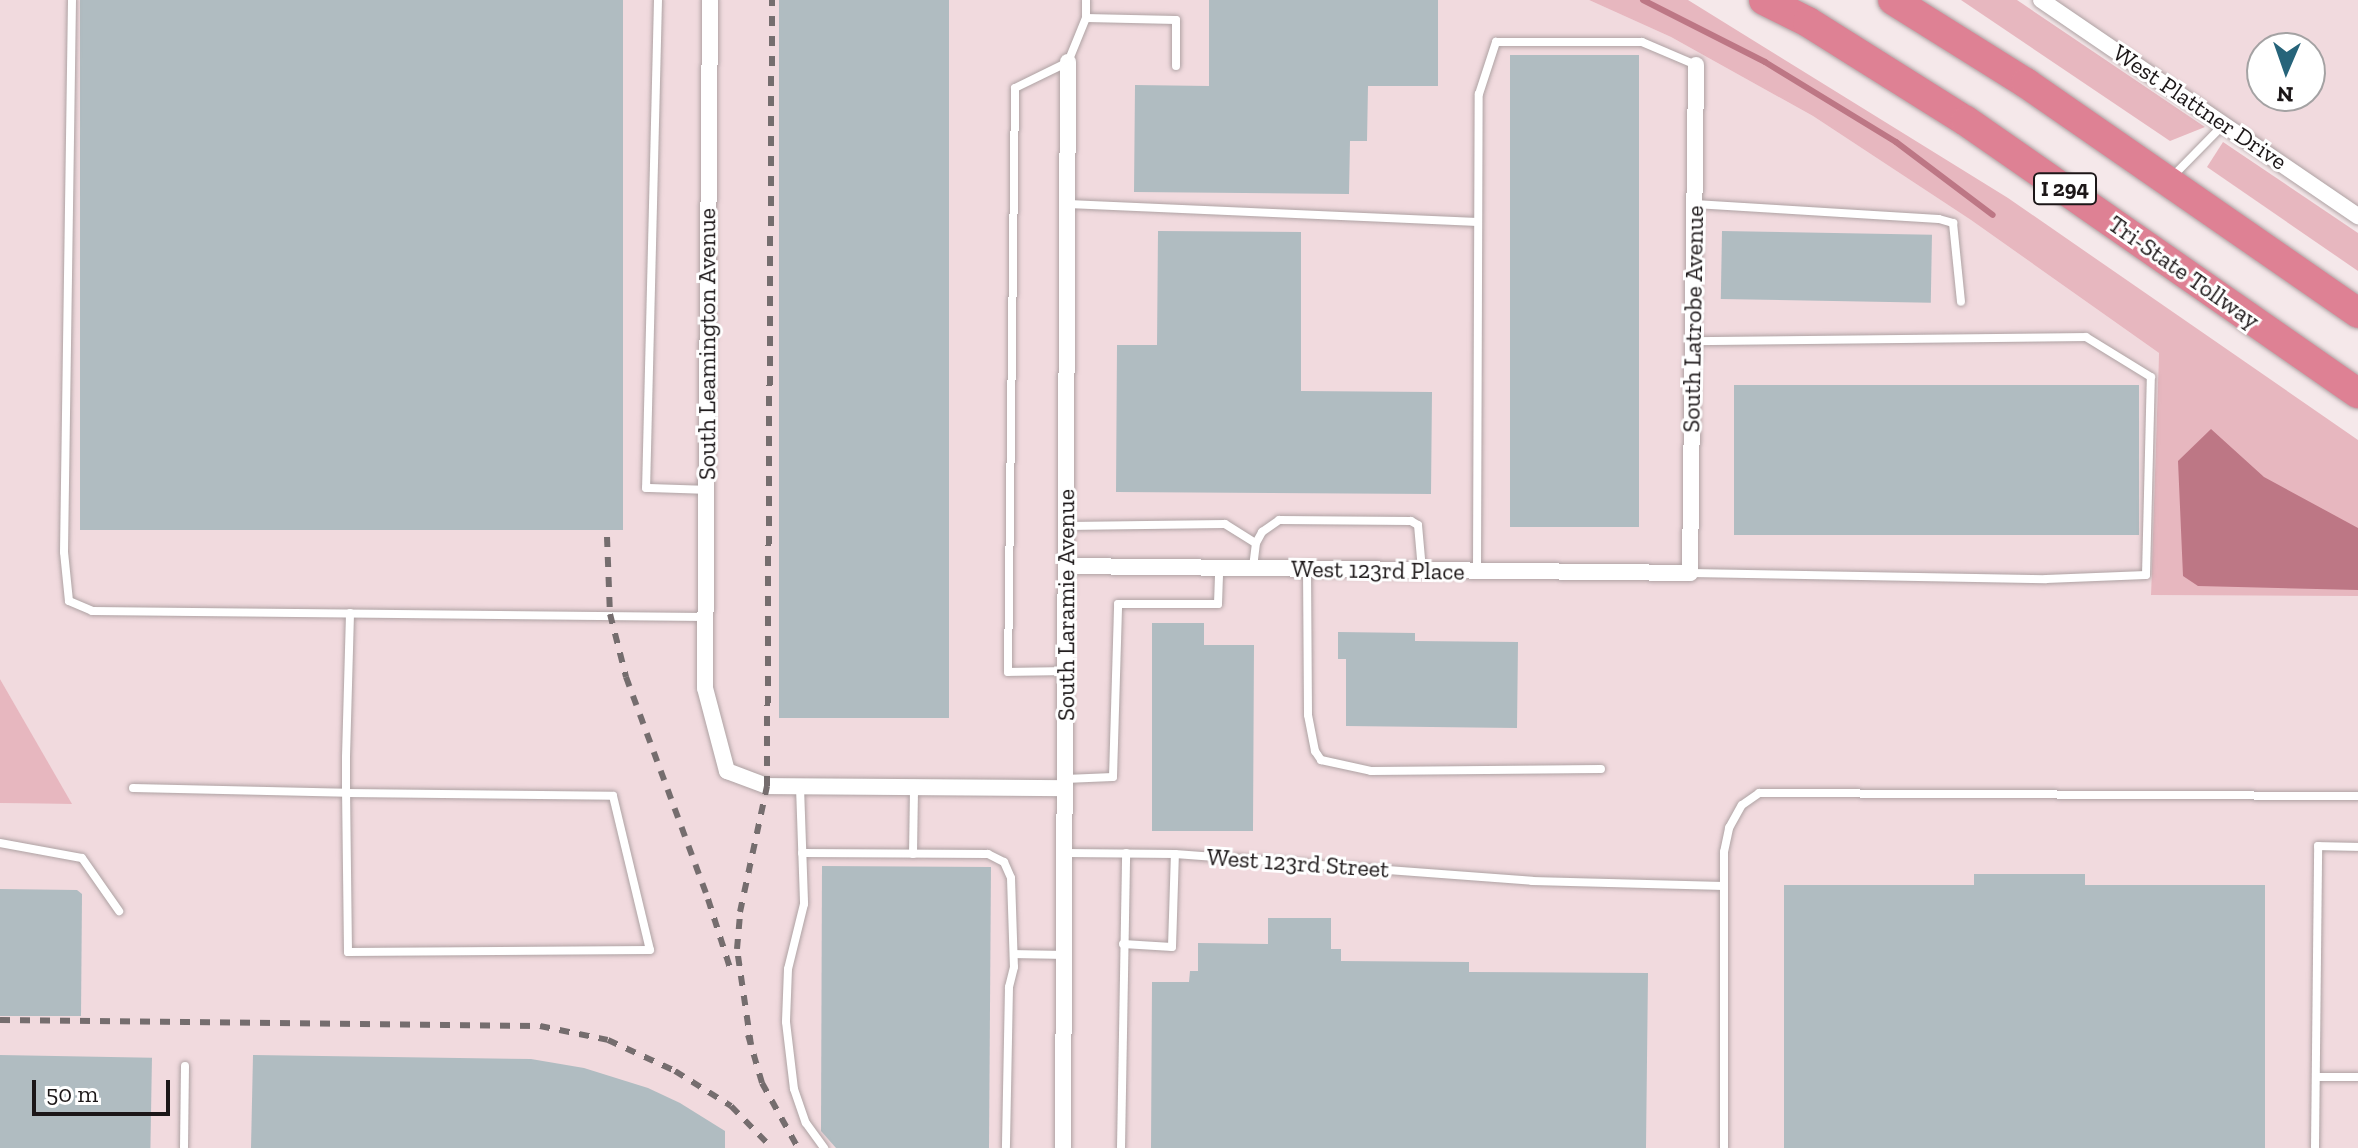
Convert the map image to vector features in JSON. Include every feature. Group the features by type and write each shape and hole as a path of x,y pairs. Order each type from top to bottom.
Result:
{"highway":[{"name":"Tri-State Tollway","path":"1764,0 1808,22 1966,121 2358,393"},
{"name":"I 294","path":"1893,0 2026,83 2358,313"}],"street":[{"name":"South Leamington Avenue","path":"710,0 705,688 727,771 767,786 800,787"},
{"name":"West Plattner Drive","path":"2041,0 2358,216"},
{"name":"South Laramie Avenue","path":"1063,1148 1068,62"},
{"name":"South Latrobe Avenue","path":"1690,573 1696,65"},
{"name":"West 123rd Place","path":"1066,566 1690,573"},
{"path":"800,787 1065,784"}],"lane":[{"path":"72,0 64,552 69,601 92,611 705,617"},
{"path":"658,0 646,488 706,490"},
{"path":"1065,671 1008,672 1015,88 1068,62 1086,18 1086,0"},
{"path":"1086,18 1176,20 1176,66"},
{"path":"1477,571 1479,94 1496,42 1642,42 1696,65"},
{"path":"2167,181 2224,123"},
{"path":"1067,204 1478,222"},
{"path":"1694,204 1939,219 1953,223 1961,302"},
{"path":"1690,573 2046,579 2146,575 2151,377 2086,337 1692,341"},
{"path":"1253,568 1256,543 1262,532 1279,520 1411,521 1418,525 1422,570"},
{"path":"1066,526 1225,524 1256,543"},
{"path":"1065,784 1113,777 1118,604 1218,604 1219,568"},
{"path":"1307,569 1308,715 1315,751 1321,760 1371,771 1601,769"},
{"path":"133,788 346,793 613,796 650,950 348,952 346,793 350,613"},
{"path":"800,787 804,904 788,969 786,1022 794,1089 806,1123 824,1148"},
{"path":"913,854 914,787"},
{"path":"1724,1148 1724,886 1729,828 1742,805 1759,793 2358,796"},
{"path":"0,843 82,858 119,911"},
{"path":"2315,1148 2318,846 2358,847"},
{"path":"802,853 988,854 1004,862 1011,878 1014,954 1009,987 1006,1148"},
{"name":"West 123rd Street","path":"1064,853 1175,854 1532,881 1724,886"},
{"path":"1121,1148 1126,853"},
{"path":"1123,944 1172,947 1175,854"},
{"path":"1014,954 1064,955"},
{"path":"184,1148 185,1066"},
{"path":"2316,1077 2358,1077"}],"shaded area":[{"path":"0,0 1589,0 1671,37 1813,116 1971,220 2159,353 2151,595 2358,596 2358,1148 0,1148 0,803 71,804 0,679"},
{"path":"1589,0 1688,0 2008,198 2358,440 2358,596 2151,595 2159,353 1971,220 1813,116 1671,37"},
{"path":"1961,0 2017,0 2205,127 2170,141"},
{"path":"2055,0 2358,0 2358,209"},
{"path":"2223,142 2358,233 2358,271 2207,167"},
{"path":"2211,429 2264,477 2358,528 2358,590 2198,586 2183,576 2178,461"},
{"path":"0,679 72,804 0,803"}],"building":[{"path":"80,0 623,0 623,530 80,530"},
{"path":"779,0 949,0 949,718 779,718"},
{"path":"1209,0 1438,0 1438,86 1368,86 1367,141 1350,141 1349,194 1134,192 1135,85 1209,86"},
{"path":"1510,55 1639,55 1639,527 1510,527"},
{"path":"1158,231 1301,232 1301,391 1432,392 1431,494 1116,492 1117,345 1157,345"},
{"path":"1722,231 1932,235 1931,303 1721,299"},
{"path":"1734,385 2139,385 2139,535 1734,535"},
{"path":"1152,623 1204,623 1204,645 1254,645 1253,831 1152,831"},
{"path":"1338,632 1415,633 1415,641 1518,642 1517,728 1346,726 1346,659 1338,659"},
{"path":"822,866 991,867 989,1148 836,1148 821,1131"},
{"path":"1974,874 2085,874 2085,885 2265,885 2265,1148 1784,1148 1784,885 1974,885"},
{"path":"0,889 77,890 82,894 81,1016 0,1016"},
{"path":"1268,918 1331,918 1331,949 1341,949 1341,961 1469,962 1469,972 1648,973 1646,1148 1151,1148 1152,982 1189,982 1190,971 1198,971 1198,943 1268,944"},
{"path":"0,1055 152,1058 150,1148 0,1148"},
{"path":"253,1055 531,1059 584,1068 648,1088 680,1103 725,1131 725,1148 251,1148"}],"waterway":[{"path":"1643,0 1765,62 1896,142 1993,215"}],"railway":[{"path":"751,1045 737,949 740,912 767,786 772,0"},
{"path":"607,537 610,614 626,677 708,899 732,974"},
{"path":"0,1020 540,1026 608,1040 675,1071 731,1106 772,1148"},
{"path":"748,1035 762,1083 798,1148"}]}
